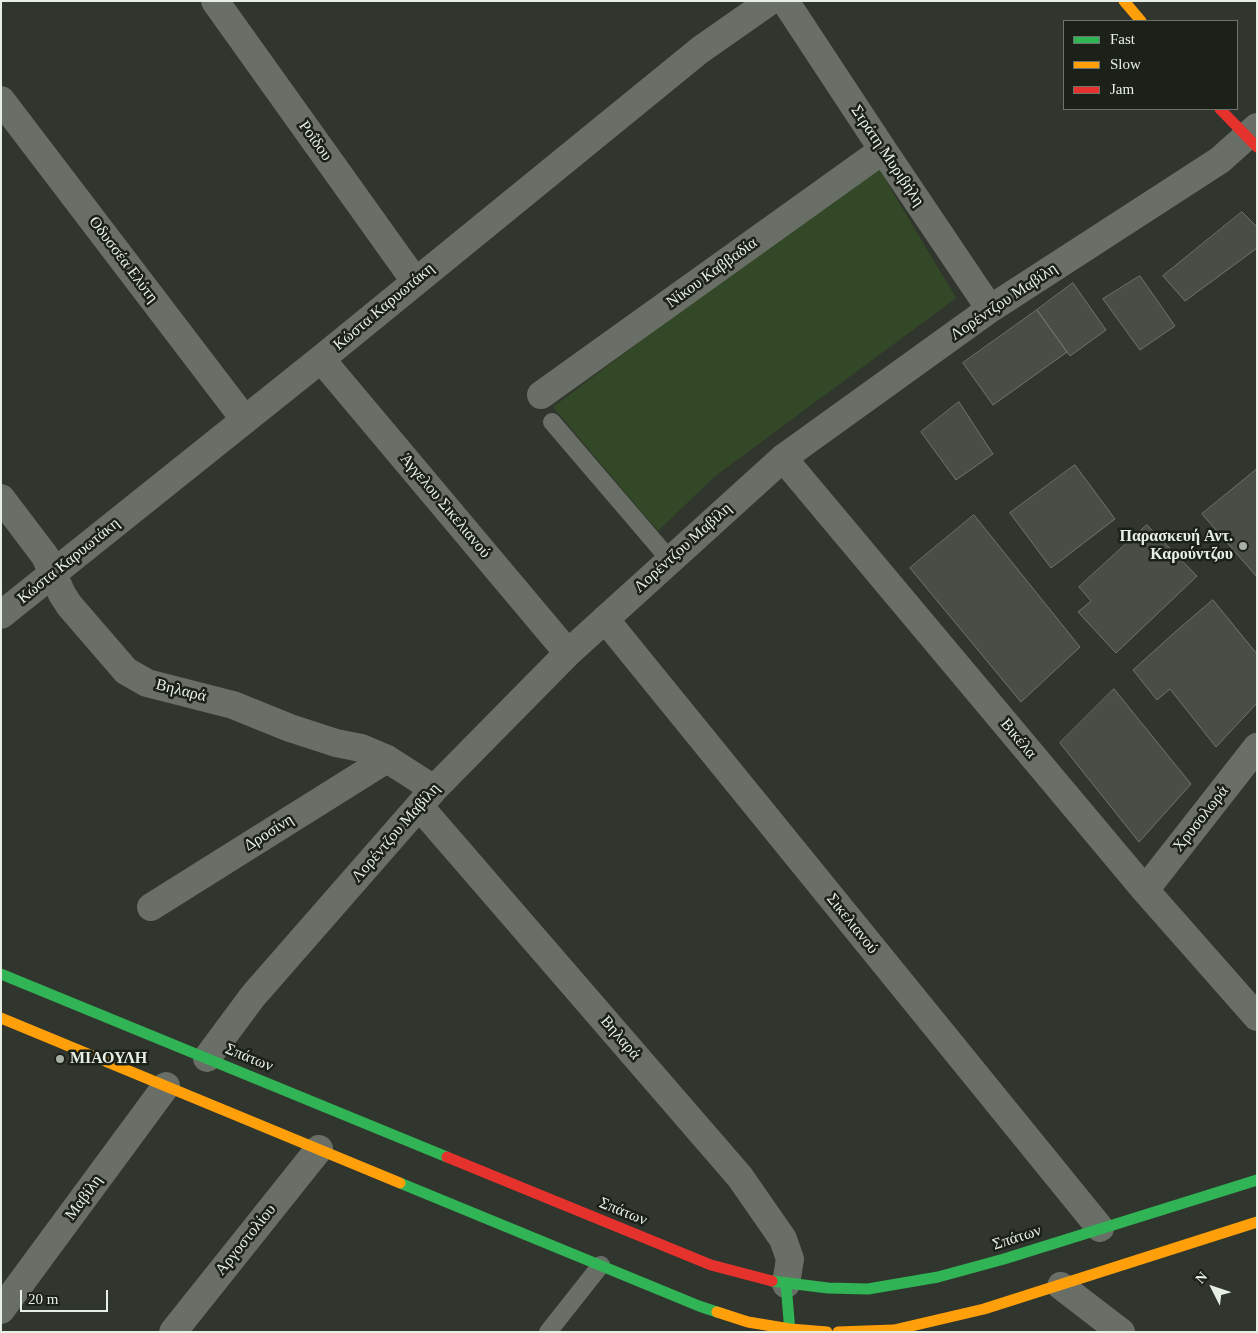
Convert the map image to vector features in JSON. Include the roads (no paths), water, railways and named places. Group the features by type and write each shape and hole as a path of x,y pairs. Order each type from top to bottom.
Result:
{"main road":[{"path":"1124,1 1141,20"},
{"path":"1221,110 1253,137"},
{"name":"Σπάτων","path":"1,974 711,1265 752,1278 826,1292 868,1289 919,1282 970,1270 1257,1180"},
{"path":"1,1018 699,1306 748,1322 790,1331 894,1330 920,1324 984,1309 1061,1286 1257,1222"},
{"path":"786,1284 790,1331"}],"street":[{"name":"Ροΐδου","path":"215,1 415,281"},
{"name":"Κώστα Καρυωτάκη","path":"1,616 321,359 700,50 770,1"},
{"name":"Στράτη Μυριβήλη","path":"785,1 990,309"},
{"name":"Οδυσσέα Ελύτη","path":"1,100 245,420"},
{"name":"Λορέντζου Μαβίλη","path":"207,1058 253,996 427,798 568,653 783,458 990,309 1253,137"},
{"name":"Νίκου Καββαδία","path":"541,395 883,150"},
{"name":"Άγγελου Σικελιανού","path":"321,359 568,653"},
{"name":"Βικέλα","path":"783,458 1145,890 1257,1016"},
{"name":"Βηλαρά","path":"1,498 45,556 69,605 126,671 147,683 233,704 290,728 336,743 361,748 387,759 427,798 740,1177 783,1239 790,1260 786,1284"},
{"name":"Σικελιανού","path":"605,619 1100,1228"},
{"name":"Χρυσολωρά","path":"1145,890 1257,748"},
{"name":"Δροσίνη","path":"151,907 387,759"},
{"name":"Μαβίλη","path":"1,1310 166,1086"},
{"name":"Αργοστολίου","path":"173,1332 319,1149"},
{"path":"1061,1286 1121,1332"}],"lane":[{"path":"552,422 670,560"},
{"path":"548,1332 601,1265"}],"place":[{"name":"Παρασκευή Αντ. Καρούντζου","path":"1243,546"},
{"name":"ΜΙΑΟΥΛΗ","path":"60,1059"}]}
